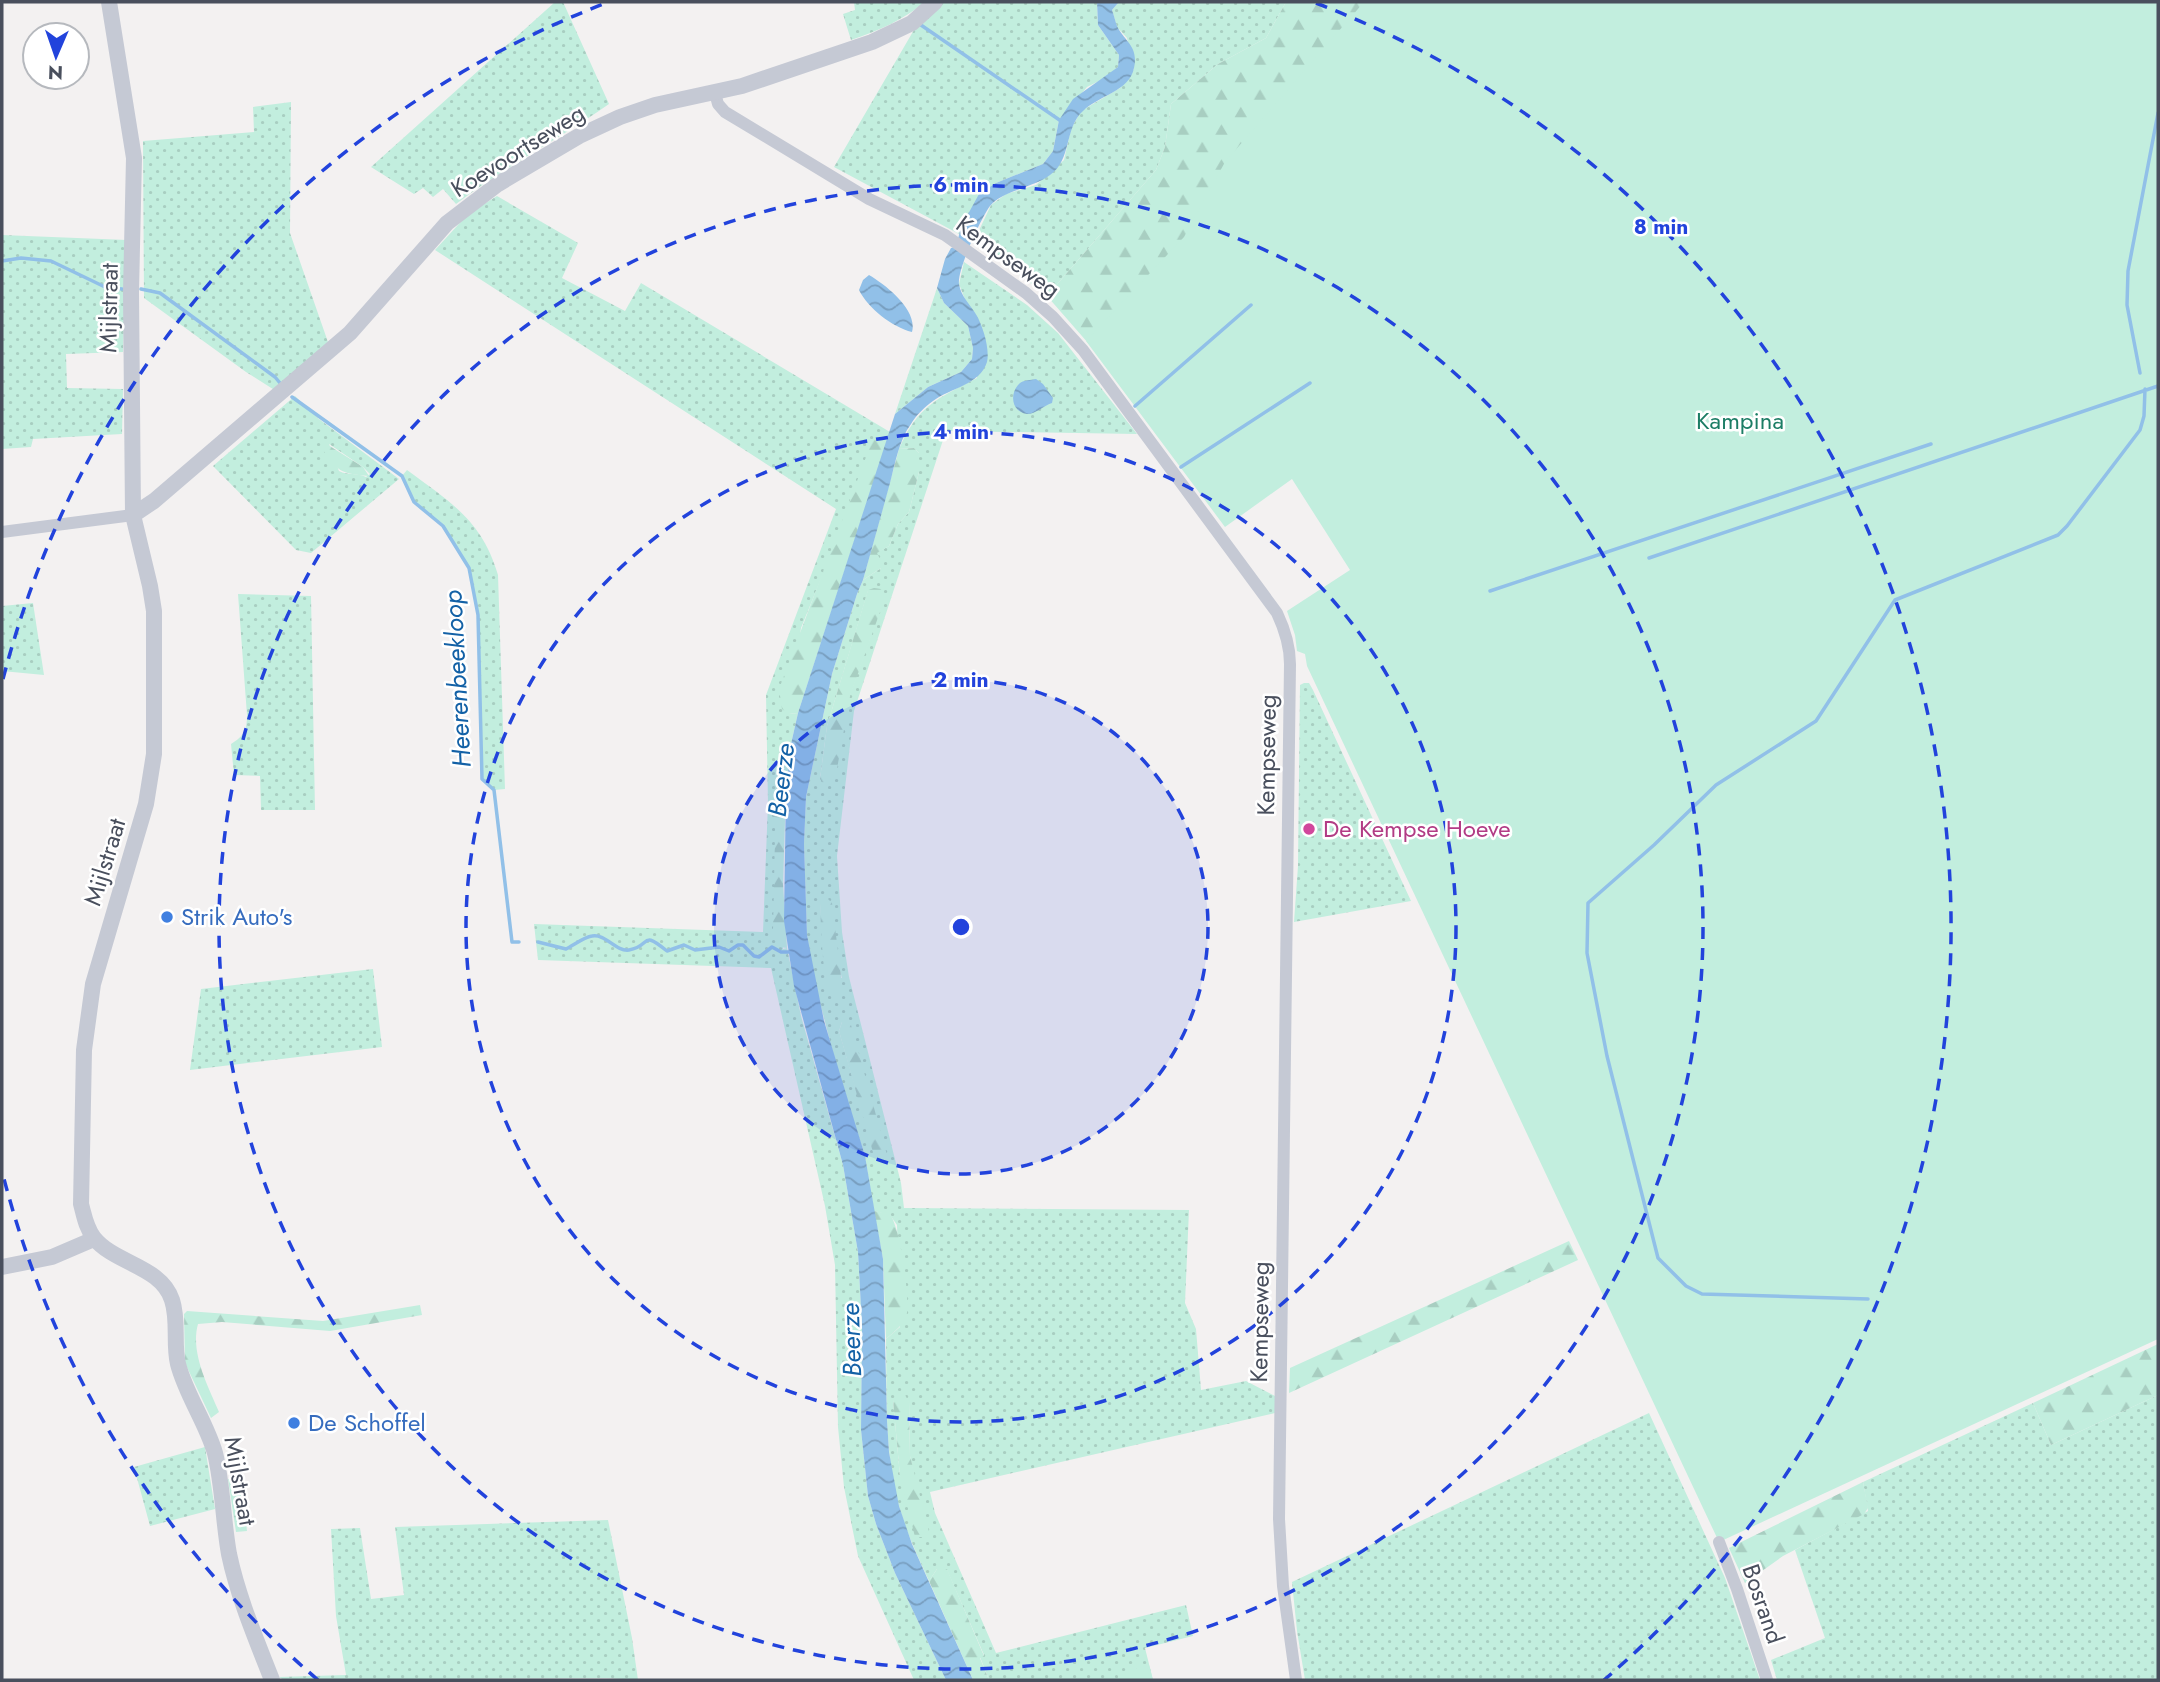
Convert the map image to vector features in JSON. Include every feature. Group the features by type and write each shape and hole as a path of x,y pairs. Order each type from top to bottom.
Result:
{"street":[{"name":"Mijlstraat","path":"109,2 134,158 131,292 133,515 154,611 154,754 148,794 93,984 86,1030 81,1204 85,1221 94,1239 112,1253 153,1276 167,1290 172,1301 177,1360 215,1455 234,1576 272,1680"},
{"name":"Koevoortseweg","path":"133,515 154,501 343,340 430,242 468,205 552,151 606,123 655,105 715,93 794,70 885,37 912,23 935,2"},
{"name":"Kempseweg","path":"715,93 718,104 738,121 869,199 954,242 1041,306 1083,350 1277,612 1288,642 1279,1519 1283,1586 1296,1680"},
{"path":"2,532 133,515"},
{"path":"2,1267 52,1257 94,1239"},
{"name":"Bosrand","path":"1718,1542 1737,1588 1767,1680"}],"green space":[{"path":"555,2 563,2 609,104 456,204 443,189 433,197 423,188 414,194 371,167"},
{"path":"854,2 925,2 890,24 851,40 843,14 855,10"},
{"path":"941,2 1097,2 1098,25 1119,55 1118,67 1107,77 1087,87 1059,120 1053,151 1043,164 996,183 961,227 959,234 834,167 918,23"},
{"path":"1119,2 1286,2 1266,38 1218,64 1171,104 1165,147 1156,170 1047,296 987,249 973,243 991,205 1006,194 1036,185 1064,160 1071,129 1081,111 1120,88 1134,69 1127,38 1117,27 1112,10"},
{"path":"1286,2 1480,2 1095,351 1047,296 1156,170 1165,147 1171,104 1218,64 1266,38"},
{"name":"Kampina","path":"1364,2 2158,2 2158,1339 1719,1542 1307,666 1305,654 1297,651 1287,611 1350,570 1292,479 1225,527 1086,341 1184,237 1225,162"},
{"path":"291,102 290,233 329,345 276,391 144,298 143,141 254,132 253,107"},
{"path":"497,196 578,243 562,278 625,311 641,283 890,432 888,438 878,438 801,628 789,714 798,713 786,789 779,789 783,949 787,948 801,1016 843,1165 858,1252 862,1327 861,1430 868,1496 895,1573 946,1680 914,1680 858,1556 844,1487 838,1427 835,1265 825,1206 771,968 538,960 534,924 763,932 768,803 766,695 836,509 435,250 468,214"},
{"path":"2,235 127,240 123,352 66,354 67,388 123,389 122,434 33,439 31,447 2,449"},
{"path":"964,262 1027,305 1058,333 1137,434 946,431 854,711 837,856 842,932 849,977 901,1183 904,1208 1189,1210 1185,1303 1196,1329 1201,1390 1246,1381 1275,1396 1275,1413 930,1492 935,1513 996,1653 1186,1605 1193,1636 1145,1648 1153,1680 989,1680 980,1657 984,1655 947,1570 937,1569 929,1581 902,1516 894,1485 889,1444 886,1339 900,1327 897,1225 890,1215 874,1211 865,1156 840,1080 814,979 807,935 804,844 806,797 832,674 857,594 863,580 881,568 876,553 889,546 898,524 909,512 919,472 919,453 914,448 899,449 921,413 940,398 977,378 976,315 966,302 959,284","holes":["868,591 885,596 820,779 827,726","820,903 842,978 826,978","842,1022 879,1169 839,1031","893,1400 909,1402 910,1456 916,1486 900,1476"]},
{"path":"937,288 944,303 968,326 973,348 972,359 961,372 928,387 895,414"},
{"path":"295,396 319,419 399,479 311,553 296,550 213,466","holes":["329,444 370,474 366,477 339,471"]},
{"path":"888,438 798,713 789,714 782,709 779,689 872,441"},
{"path":"325,443 363,467 369,476 340,470 320,446"},
{"path":"914,448 919,453 919,472 909,512 898,524 889,546 877,553 881,568 863,580 899,449"},
{"path":"407,470 450,503 474,526 498,575 505,789 494,790 482,779 478,615 469,568 443,526 414,502 402,476"},
{"path":"881,589 886,595 850,696 835,780 823,783 820,779 827,726 868,590"},
{"path":"238,594 311,596 315,810 261,810 260,776 234,775 231,744 244,732 247,715"},
{"path":"33,603 44,675 2,671 2,606"},
{"path":"1309,683 1313,690 1411,901 1294,922 1298,866 1300,685"},
{"path":"786,789 783,884 787,948 779,947 773,929 776,792"},
{"path":"822,899 828,899 832,903 843,992 838,998 832,998 826,980 821,924"},
{"path":"373,969 382,1047 190,1070 201,989"},
{"path":"842,1022 851,1025 889,1162 887,1168 878,1169 876,1163 839,1031"},
{"path":"874,1211 890,1214 894,1222 907,1291 906,1317 899,1328 886,1339 883,1259"},
{"path":"1569,1241 1578,1260 1289,1393 1290,1368"},
{"path":"420,1305 422,1315 330,1331 222,1322 198,1324 198,1358 219,1412 211,1418 185,1363 184,1314 187,1311 323,1321"},
{"path":"2158,1344 2158,1395 2051,1445 2033,1403"},
{"path":"897,1394 905,1395 909,1402 910,1456 929,1532 925,1537 915,1537 900,1476 893,1400"},
{"path":"2158,1395 2158,1680 1777,1680 1771,1660 1825,1638 1795,1550 1868,1511 1863,1482 2033,1403 2051,1445"},
{"path":"1649,1413 1725,1578 1760,1680 1305,1680 1292,1582"},
{"path":"205,1447 215,1509 150,1526 134,1467"},
{"path":"241,1478 247,1531 236,1532 228,1479"},
{"path":"1863,1482 1868,1508 1864,1514 1783,1556 1745,1583 1729,1548"},
{"path":"608,1520 638,1680 284,1680 279,1677 346,1675 336,1616 331,1529 360,1528 371,1599 404,1595 395,1527"},
{"path":"937,1569 947,1569 984,1656 980,1658 989,1680 973,1680 929,1581"},
{"path":"1149,1665 1153,1680 1119,1680 1117,1673"}],"water":[{"path":"1097,2 1119,2 1112,10 1117,26 1133,49 1134,68 1131,76 1120,88 1089,106 1077,118 1057,169 1043,179 995,201 976,232 959,277 959,284 982,326 987,345 987,362 978,376 933,401 924,409 903,437 863,580 832,674 806,797 804,844 807,935 824,1021 865,1156 883,1259 889,1452 899,1506 912,1544 973,1680 946,1680 895,1573 868,1496 861,1430 862,1327 858,1252 843,1165 794,986 784,921 786,790 791,744 798,713 895,414 928,387 961,372 972,359 973,348 968,326 944,303 937,288 945,259 951,248 956,247 961,227 979,194 996,183 1043,164 1053,151 1059,120 1073,99 1118,67 1119,55 1098,25"},
{"path":"869,275 884,285 906,307 913,324 912,332 889,321 863,297 859,290 863,280"},
{"path":"1036,379 1053,398 1052,403 1033,413 1022,413 1013,402 1016,387 1022,382"}],"waterway":[{"path":"918,23 1061,121"},
{"path":"2140,373 2127,305 2128,271 2158,113"},
{"name":"Heerenbeekloop","path":"2,261 21,258 51,261 105,287 122,289"},
{"name":"Heerenbeekloop","path":"141,289 160,293 280,383"},
{"path":"1135,406 1251,305"},
{"path":"1181,467 1310,383"},
{"path":"1649,558 2158,386"},
{"path":"1868,1299 1702,1294 1686,1286 1658,1258 1607,1056 1587,953 1588,903 1716,785 1816,721 1895,600 2058,535 2140,430 2144,416 2145,389"},
{"name":"Heerenbeekloop","path":"292,397 402,476 414,502 443,526 469,568 478,615 482,779 494,790 512,942 519,942"},
{"path":"1490,591 1931,444"},
{"name":"Heerenbeekloop","path":"538,942 566,949 586,938 597,936 624,950 636,948 649,940 667,951 684,945 695,950 719,947 729,951 743,945 754,956 759,957 772,947 781,952 789,952"}],"place":[{"name":"De Kempse Hoeve","path":"1309,829"},
{"name":"Strik Auto's","path":"167,917"},
{"name":"De Schoffel","path":"294,1423"}],"water label":[{"name":"Beerze","path":"781,780"},
{"name":"Beerze","path":"851,1340"}]}
